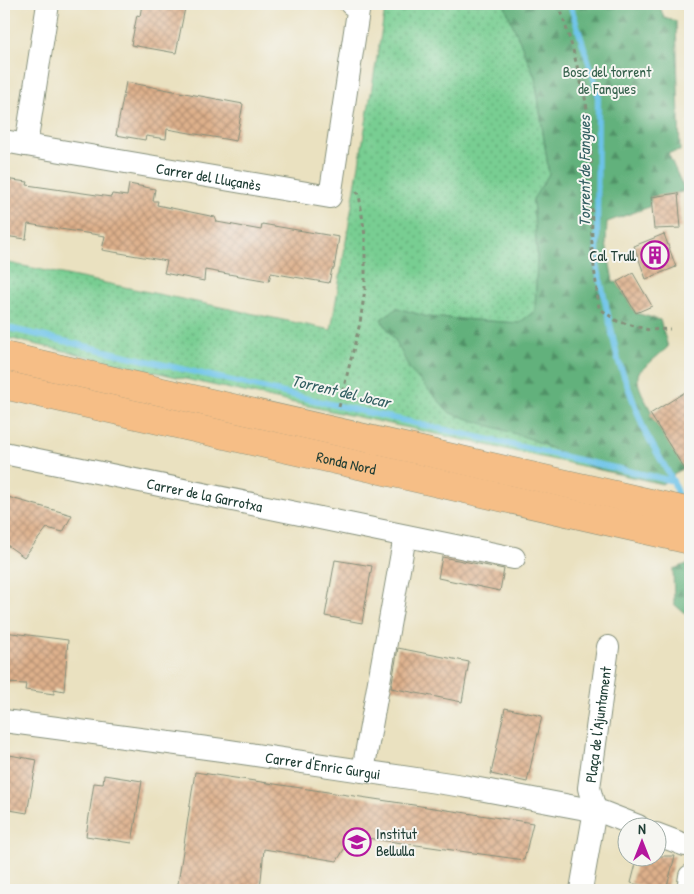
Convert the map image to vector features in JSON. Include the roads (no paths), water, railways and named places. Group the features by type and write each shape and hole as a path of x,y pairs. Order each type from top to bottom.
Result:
{"main road":[{"name":"Ronda Nord","path":"4,356 690,512"},
{"name":"Ronda Nord","path":"4,385 682,538"}],"street":[{"path":"4,141 26,145 48,4"},
{"name":"Carrer del Lluçanès","path":"26,145 330,197 359,5 351,4"},
{"name":"Carrer de la Garrotxa","path":"4,454 514,558"},
{"path":"363,771 404,536"},
{"name":"Plaça de l'Ajuntament","path":"581,890 595,810 589,788 608,647"},
{"name":"Carrer d'Enric Gurgui","path":"4,721 193,746 463,786 595,810 616,818"},
{"path":"666,838 684,845 690,844"},
{"path":"688,890 690,876"}],"waterway":[{"name":"Torrent de Fangues","path":"570,4 598,91 597,265 618,360 644,430 673,481 680,502"},
{"name":"Torrent del Jocar","path":"4,327 339,406 673,481"}],"place":[{"name":"Cal Trull","path":"655,255"},
{"name":"Institut Bellulla","path":"357,842"}],"park label":[{"name":"Bosc del torrent de Fangues","path":"607,80"}]}
